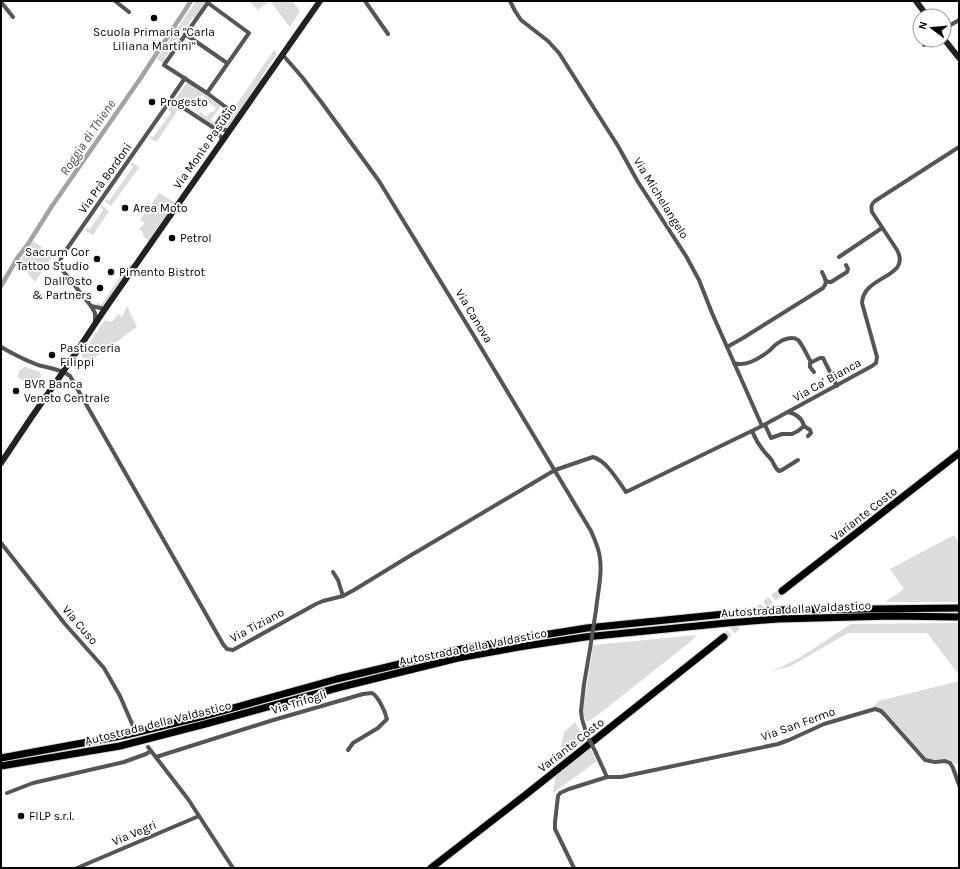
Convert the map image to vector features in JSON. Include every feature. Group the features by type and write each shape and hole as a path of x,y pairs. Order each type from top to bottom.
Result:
{"highway":[{"name":"Variante Costo","path":"782,591 959,454"},
{"name":"Autostrada della Valdastico","path":"1,758 126,735 208,715 337,679 462,649 587,628 779,610 959,608"},
{"name":"Autostrada della Valdastico","path":"1,766 120,746 341,686 458,658 585,636 778,619 885,616 959,617"},
{"name":"Variante Costo","path":"430,868 524,796 724,637"}],"main road":[{"name":"Via Monte Pasubio","path":"1,463 105,309 320,1"},
{"path":"952,48 959,58"}],"street":[{"path":"115,1 129,12"},
{"path":"365,1 388,34"},
{"name":"Via Michelangelo","path":"510,1 522,20 548,41 559,53 638,182 686,256 698,280 734,364 764,425"},
{"path":"1,2 13,16"},
{"path":"207,93 249,33 208,2 164,65 227,108 217,123"},
{"path":"186,34 227,63"},
{"name":"Via Canova","path":"282,54 318,98 379,182 591,530 598,549 600,576 581,711 587,735 607,777"},
{"path":"185,78 172,97 171,102 176,103 214,128 220,130 230,130"},
{"name":"Via Prà Bordoni","path":"96,323 95,313 92,306 60,267 60,262 64,253 165,108 171,102"},
{"path":"214,128 222,142"},
{"name":"Via Ca' Bianca","path":"555,470 593,457 601,461 607,467 626,492 752,432 876,363 877,357 862,304 862,299 863,295 868,289 898,267 900,256 872,212 871,208 873,202 959,147"},
{"path":"839,257 882,228"},
{"path":"826,280 831,282 847,272 848,269 846,265"},
{"path":"727,347 821,290 826,285 826,280 822,272"},
{"path":"92,306 105,309"},
{"path":"734,364 749,362 769,351 780,342 794,338 799,341 811,362 809,366 814,372"},
{"path":"1,347 19,357 63,372"},
{"path":"811,362 823,358 837,386"},
{"name":"Via Tiziano","path":"63,372 70,376 227,649 233,650 238,648 323,601 343,596 555,470"},
{"path":"788,412 794,413 800,418 804,426 810,430 811,433 808,436"},
{"path":"764,425 771,438 782,434 792,434 804,426"},
{"path":"752,432 761,448 771,459 777,470 780,471 798,460"},
{"name":"Via Cuso","path":"1,544 60,619 104,668 120,696 133,726"},
{"path":"333,572 343,596"},
{"name":"Via Trifogli","path":"156,757 363,694 372,693 377,697 387,718 378,728 354,744 348,750"},
{"name":"Via San Fermo","path":"607,777 633,775 778,744 824,724 875,709 881,711 925,760 950,763 959,785"},
{"path":"148,747 188,799 233,868"},
{"path":"7,793 33,783 124,762 151,751"},
{"path":"574,868 555,829 558,796 560,793 569,789 607,777"},
{"name":"Via Vegri","path":"76,868 199,816"}],"shaded area":[{"path":"196,1 206,2 195,18 193,17 163,63 157,59"},
{"path":"249,1 270,1 258,10"},
{"path":"270,1 286,1 288,3 292,1 300,11 290,27"},
{"path":"274,50 277,54 261,77 263,80 229,128 221,128 198,114 201,112 207,116 210,112 215,110 215,107 209,103 203,95 200,98 197,96 190,106 176,98 187,82 221,106 211,120 221,127"},
{"path":"175,106 179,109 157,141 149,138 150,136 153,137 171,113 168,110 170,107"},
{"path":"131,163 139,168 111,206 105,202 105,200 107,199 109,201 133,167"},
{"path":"159,193 176,203 149,241 144,237 143,232 139,229 145,223 140,220"},
{"path":"101,206 109,211 93,235 87,232 86,229 90,229 103,210"},
{"path":"33,241 53,255 35,282 19,263"},
{"path":"133,264 104,306 101,307 95,304 98,303 101,305 128,265"},
{"path":"127,306 137,327 87,363 81,355 105,320 112,322 118,314 122,317"},
{"path":"25,367 40,372 41,377 29,381 29,385 17,377 20,370"},
{"path":"954,535 959,543 959,602 885,602 904,589 890,569"},
{"path":"959,623 959,675 927,633 848,633 791,666 768,672 799,658 851,624"},
{"path":"697,635 603,711 587,722 584,717 583,710 593,645"},
{"path":"959,681 959,763 955,764 945,760 925,758 882,710 873,708 878,701"},
{"path":"575,722 585,741 558,762 564,732"},
{"path":"590,748 597,761 553,793 556,775"}],"waterway":[{"name":"Roggia di Thiene","path":"1,286 18,257 140,79 191,1"}],"tunnel":[{"path":"724,637 782,591"},
{"path":"133,726 148,747"}],"place":[{"name":"Scuola Primaria \"Carla Liliana Martini\"","path":"154,18"},
{"name":"Progesto","path":"152,102"},
{"name":"Area Moto","path":"125,208"},
{"name":"Petrol","path":"172,238"},
{"name":"Sacrum Cor Tattoo Studio","path":"97,259"},
{"name":"Pimento Bistrot","path":"111,272"},
{"name":"Dall'Osto & Partners","path":"100,288"},
{"name":"Pasticceria Filippi","path":"52,355"},
{"name":"BVR Banca Veneto Centrale","path":"16,391"},
{"name":"FILP s.r.l.","path":"21,816"}]}
